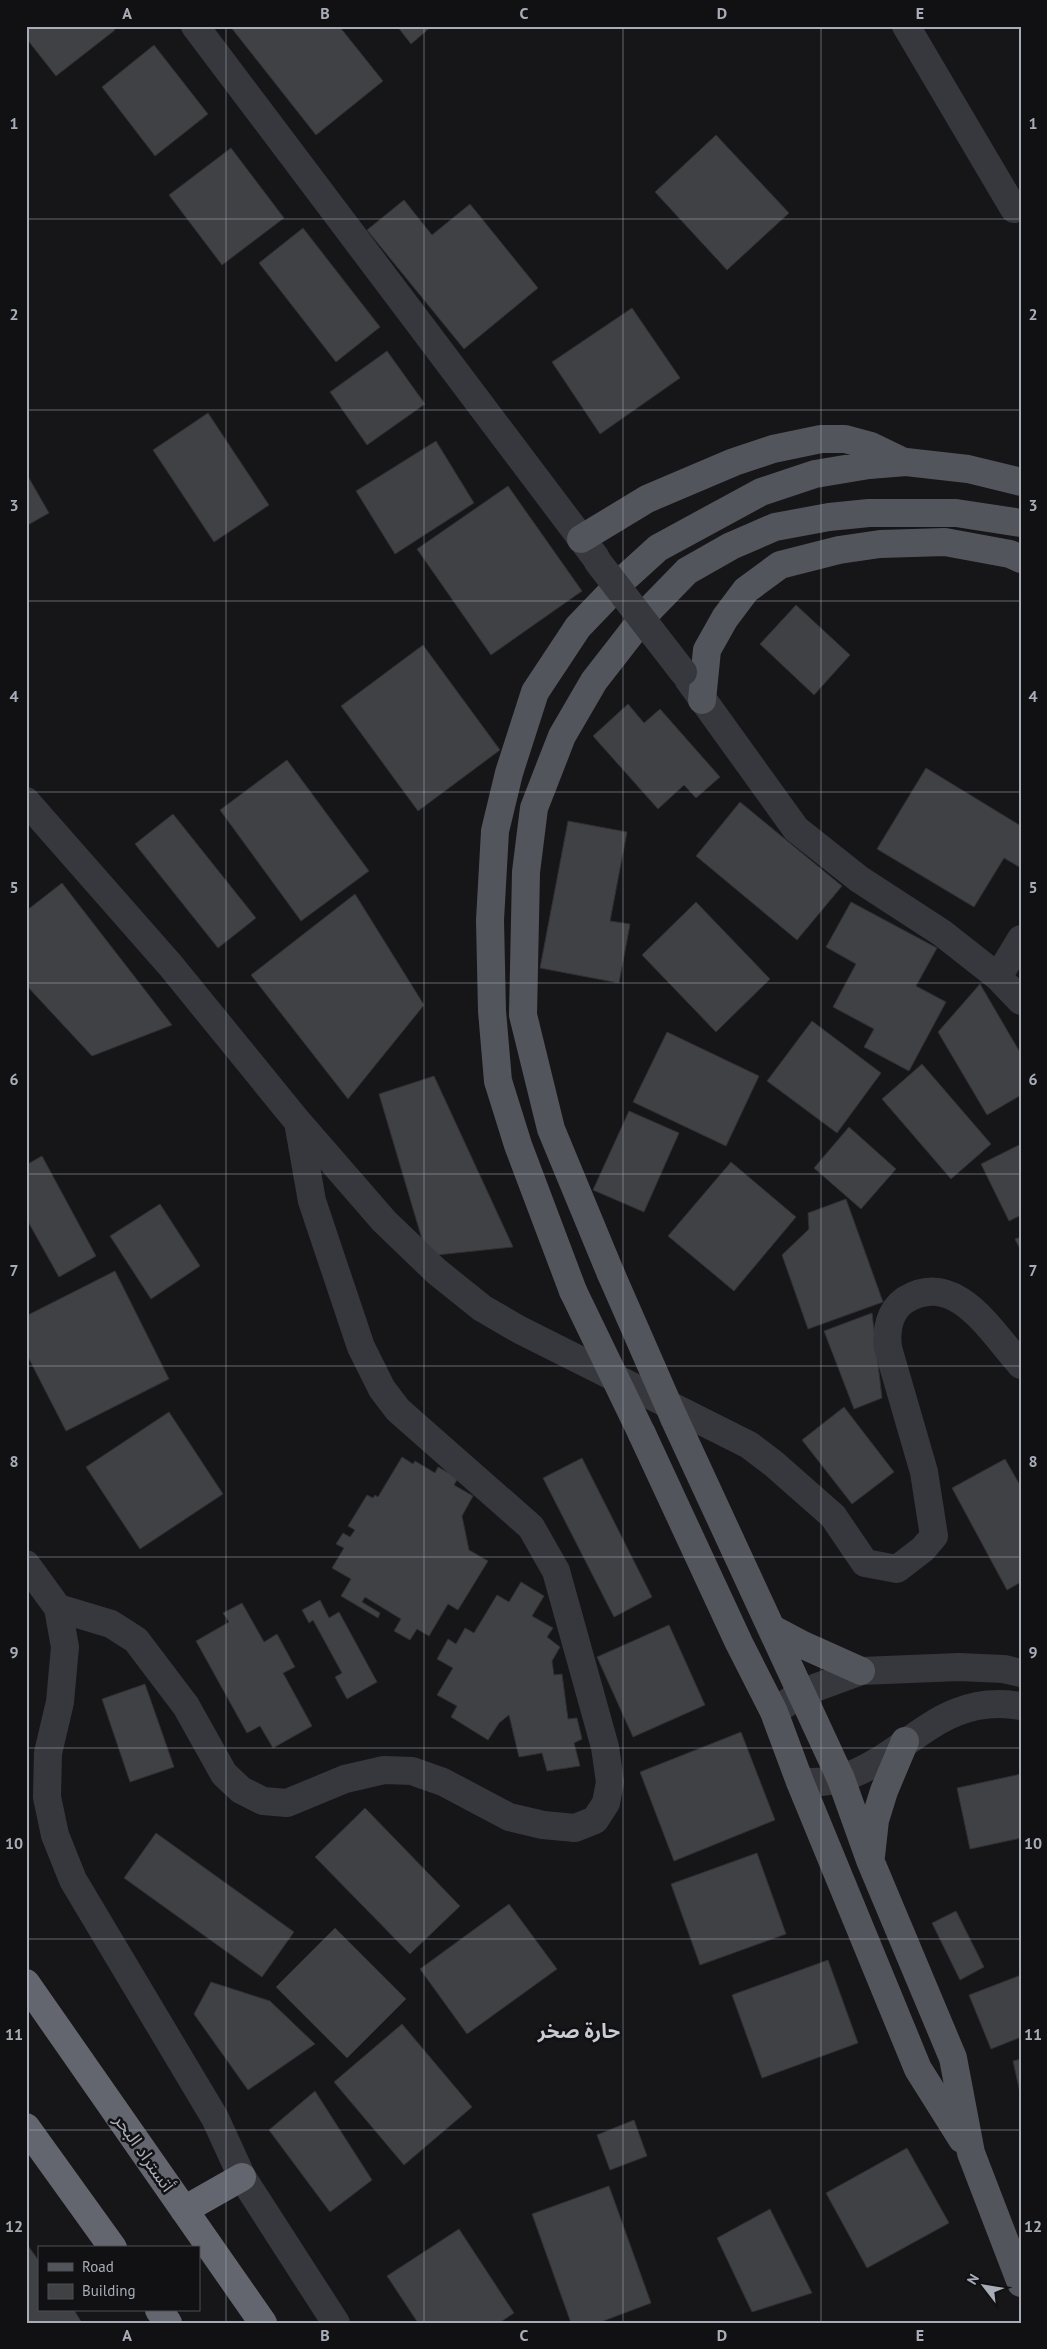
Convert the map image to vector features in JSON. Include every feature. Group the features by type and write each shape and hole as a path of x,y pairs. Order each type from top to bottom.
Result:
{"highway":[{"name":"أتستراد البحر","path":"26,1983 262,2323"},
{"path":"26,2127 113,2246"},
{"path":"184,2210 242,2177"},
{"path":"160,2312 168,2323"}],"main road":[{"path":"581,539 647,500 734,462 773,449 821,439 845,439 871,446 906,462"},
{"path":"971,2153 918,2068 800,1782 774,1712 739,1643 573,1291 518,1146 498,1081 491,1002 490,920 496,831 509,773 535,692 578,627 625,578 658,548 761,492 815,474 869,465 906,462 968,469 1021,482"},
{"path":"1021,523 956,513 869,513 829,517 775,526 731,546 687,571 650,608 594,681 562,736 534,808 526,872 524,1015 551,1129 611,1274 674,1418 841,1779 870,1860 953,2058 971,2153 1021,2282"},
{"path":"702,700 707,650 725,618 746,590 780,565 839,550 880,544 945,542 1010,554 1021,558"},
{"path":"772,1628 803,1646 861,1671"},
{"path":"870,1860 875,1820 884,1791 905,1741"}],"street":[{"path":"195,26 598,562 683,672 796,829 860,879 942,933 998,977 1021,1001"},
{"path":"906,26 1014,209"},
{"path":"26,801 171,966 298,1122 384,1221 436,1271 482,1308 520,1330 749,1445 834,1516 865,1562 897,1569 924,1550 934,1536 924,1472 888,1348 886,1332 892,1316 902,1303 916,1294 932,1291 948,1294 963,1302 976,1313 1021,1364"},
{"path":"998,977 1021,939"},
{"path":"58,1608 111,1624 136,1640 186,1706 224,1774 241,1790 263,1801 287,1803 345,1779 384,1770 412,1771 443,1782 509,1817 543,1825 575,1828 595,1820 606,1803 610,1782 605,1747 556,1571 531,1527 398,1410 382,1389 361,1347 312,1201 298,1122"},
{"path":"26,1564 58,1608 65,1647 60,1702 47,1762 47,1797 55,1835 73,1880 215,2118 242,2177 336,2323"},
{"path":"774,1712 801,1693 861,1671 959,1666 1004,1669 1021,1673"},
{"path":"800,1782 841,1779 865,1769 942,1718 975,1707 1001,1703 1021,1706"}],"building":[{"path":"26,26 112,26 115,30 56,76 26,38"},
{"path":"230,26 339,26 383,81 316,135"},
{"path":"397,26 432,26 411,44"},
{"path":"154,45 208,114 155,156 102,87"},
{"path":"716,135 789,213 727,270 655,192"},
{"path":"231,148 284,218 222,265 169,195"},
{"path":"404,200 432,235 470,204 538,288 464,349 367,230"},
{"path":"303,228 380,327 336,362 259,263"},
{"path":"632,308 680,378 600,434 552,362"},
{"path":"387,351 425,404 367,445 330,392"},
{"path":"208,413 269,505 214,542 153,450"},
{"path":"436,441 474,503 395,554 356,491"},
{"path":"26,473 49,513 26,526"},
{"path":"508,486 582,591 491,655 417,549"},
{"path":"796,605 850,655 814,695 760,644"},
{"path":"423,645 500,750 418,811 341,706"},
{"path":"628,704 644,723 660,709 720,777 696,798 684,785 658,809 593,736"},
{"path":"287,760 369,871 301,921 220,810"},
{"path":"926,768 1021,826 1021,868 1004,858 974,907 877,849"},
{"path":"740,802 842,886 797,940 696,856"},
{"path":"173,814 256,918 218,948 135,844"},
{"path":"568,821 627,832 610,921 630,924 619,983 540,968"},
{"path":"62,883 172,1025 92,1056 26,985 26,911"},
{"path":"355,894 424,1005 348,1099 251,975"},
{"path":"696,902 770,979 716,1032 642,955"},
{"path":"851,902 937,948 916,986 946,1002 909,1071 864,1047 874,1029 833,1007 856,964 826,947"},
{"path":"980,984 1021,1054 1021,1095 987,1115 938,1032"},
{"path":"812,1021 881,1073 837,1133 767,1081"},
{"path":"667,1032 759,1076 726,1146 633,1102"},
{"path":"922,1064 991,1144 951,1179 882,1099"},
{"path":"434,1076 513,1247 427,1256 379,1094"},
{"path":"629,1111 679,1133 644,1212 593,1190"},
{"path":"849,1127 896,1169 861,1209 814,1168"},
{"path":"1021,1144 1021,1215 1009,1221 981,1164"},
{"path":"42,1156 96,1256 59,1277 26,1218 26,1165"},
{"path":"731,1162 796,1217 734,1291 668,1236"},
{"path":"846,1199 883,1302 808,1329 782,1255 809,1229 808,1213"},
{"path":"160,1204 200,1266 151,1299 110,1236"},
{"path":"1021,1237 1021,1251 1015,1239"},
{"path":"115,1271 169,1379 66,1431 26,1353 26,1316"},
{"path":"872,1313 882,1398 854,1409 824,1331"},
{"path":"844,1407 894,1472 852,1504 802,1440"},
{"path":"169,1412 223,1494 140,1549 86,1467"},
{"path":"402,1457 413,1464 415,1461 435,1473 438,1467 458,1478 454,1485 473,1496 462,1516 469,1550 488,1561 458,1610 448,1604 429,1636 417,1629 410,1640 394,1631 401,1619 365,1597 362,1602 380,1613 378,1618 341,1596 351,1579 332,1568 344,1548 336,1544 343,1533 350,1537 355,1530 348,1526 367,1495 373,1498 375,1495 378,1497"},
{"path":"582,1458 652,1597 614,1617 543,1478"},
{"path":"1005,1459 1021,1487 1021,1582 1007,1590 952,1488"},
{"path":"521,1582 544,1596 532,1616 553,1628 547,1637 560,1647 552,1661 554,1675 562,1674 568,1719 577,1718 582,1739 574,1743 580,1766 547,1771 542,1753 519,1757 509,1715 499,1723 488,1740 451,1717 457,1706 437,1695 453,1668 437,1659 448,1639 456,1644 465,1628 474,1633 497,1595 509,1602"},
{"path":"320,1600 329,1618 339,1612 377,1682 347,1699 335,1677 342,1673 313,1620 309,1623 302,1610"},
{"path":"242,1603 264,1642 277,1634 295,1667 283,1673 312,1726 273,1748 260,1726 247,1733 196,1641 229,1622 223,1613"},
{"path":"669,1625 705,1705 633,1737 597,1657"},
{"path":"145,1684 174,1767 130,1782 102,1699"},
{"path":"741,1732 775,1820 674,1861 640,1772"},
{"path":"1021,1774 1021,1838 970,1849 957,1788"},
{"path":"365,1808 460,1906 410,1954 315,1857"},
{"path":"156,1833 294,1932 262,1977 124,1878"},
{"path":"757,1853 786,1934 700,1965 671,1884"},
{"path":"509,1904 557,1969 467,2034 420,1969"},
{"path":"956,1911 984,1967 960,1980 932,1923"},
{"path":"335,1928 406,1999 347,2058 276,1987"},
{"path":"828,1960 858,2043 762,2078 732,1995"},
{"path":"1021,1975 1021,2037 991,2049 969,1995"},
{"path":"211,1982 270,2001 315,2044 248,2090 194,2014"},
{"path":"402,2024 472,2107 404,2165 334,2082"},
{"path":"1021,2059 1021,2097 1013,2061"},
{"path":"315,2091 372,2180 330,2212 269,2130"},
{"path":"634,2120 647,2156 610,2170 597,2135"},
{"path":"907,2148 949,2223 867,2268 826,2193"},
{"path":"609,2186 651,2303 598,2323 571,2323 532,2214"},
{"path":"770,2209 812,2293 752,2312 717,2238"},
{"path":"459,2229 514,2313 499,2323 418,2323 387,2276"},
{"path":"26,2243 38,2260 38,2312 75,2312 82,2323 26,2323"}],"district":[{"name":"حارة صخر","path":"579,2031"}]}
